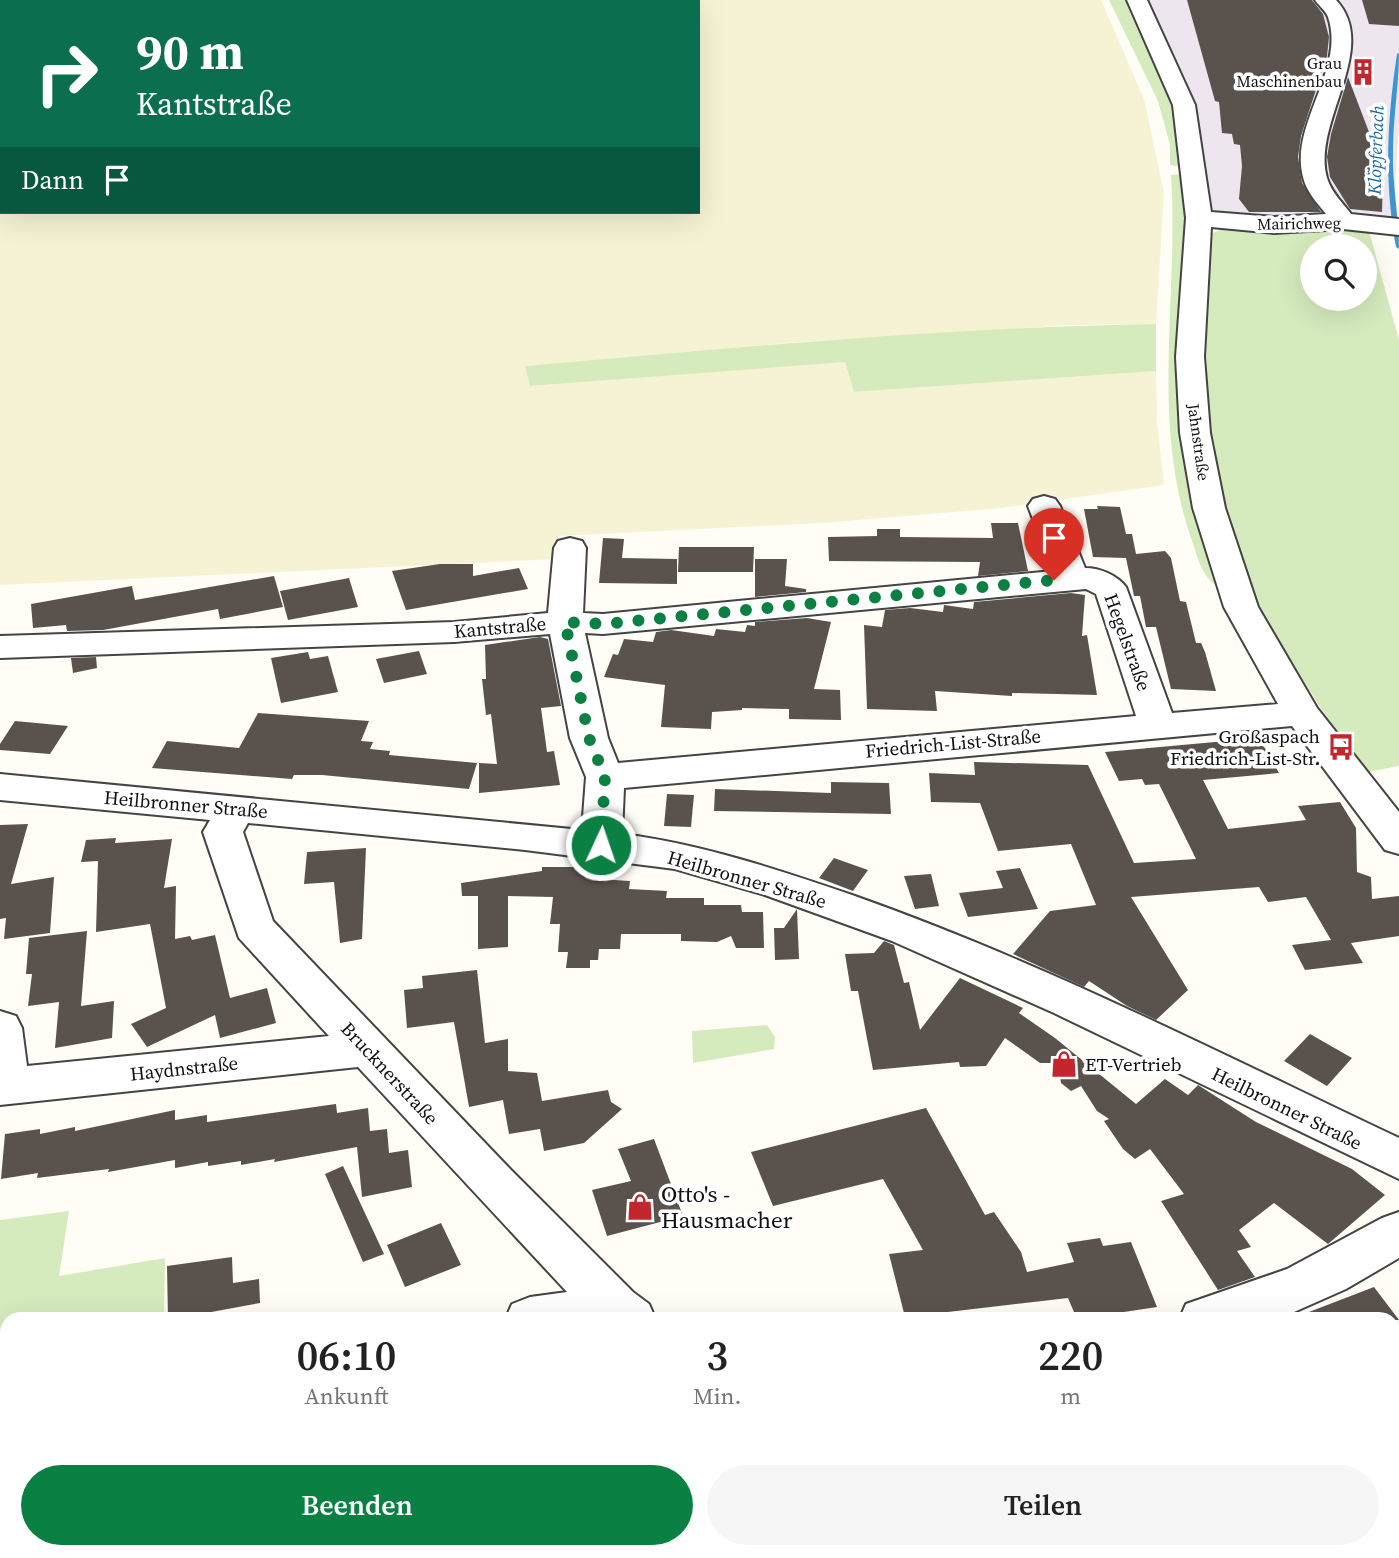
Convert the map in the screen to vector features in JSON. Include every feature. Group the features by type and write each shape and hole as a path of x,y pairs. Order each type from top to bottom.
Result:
{"street":[{"name":"Jahnstraße","path":"1137,0 1184,105 1199,218 1190,357 1195,433 1209,509 1241,607 1302,713 1399,840"},
{"path":"1325,0 1331,4 1341,20 1342,43 1317,113 1313,147 1314,177 1343,221"},
{"name":"Mairichweg","path":"1199,218 1274,225 1343,221 1393,226"},
{"path":"1044,506 1077,578"},
{"path":"570,548 565,622 589,738 605,777 601,845"},
{"name":"Kantstraße","path":"0,648 454,632 565,622 603,624 1077,578"},
{"name":"Hegelstraße","path":"1077,578 1101,581 1113,594 1157,724"},
{"name":"Friedrich-List-Straße","path":"605,777 1157,724 1302,713"},
{"name":"Heilbronner Straße","path":"0,787 236,808 676,855 780,885 908,930 1069,1001 1399,1160"},
{"name":"Brucknerstraße","path":"236,808 223,832 254,927 621,1312"},
{"path":"0,1028 4,1036 4,1086"},
{"name":"Haydnstraße","path":"4,1086 368,1049"},
{"path":"1235,1312 1310,1285 1399,1233"}],"shaded area":[{"path":"700,0 1101,0 1144,99 1164,193 1156,324 1071,325 799,342 526,366 530,386 845,361 854,392 1156,371 1157,421 1164,485 1001,508 822,523 559,536 557,559 0,585 0,214 700,214"},
{"path":"1147,0 1399,0 1399,122 1393,224 1209,215"}],"green space":[{"path":"1109,0 1128,0 1173,99 1183,167 1170,165 1170,145 1158,101"},
{"path":"1181,174 1188,178 1179,397 1184,454 1219,584 1215,585 1202,569 1191,538 1179,493 1172,448 1169,403 1171,175"},
{"path":"1226,228 1369,231 1370,234 1300,234 1300,311 1377,311 1377,260 1399,340 1399,766 1368,772 1323,712 1239,576 1207,437 1202,361 1207,235"},
{"path":"1156,324 1156,371 854,392 845,362 530,386 525,366 919,334"},
{"path":"767,1025 775,1037 774,1049 693,1063 692,1031"},
{"path":"69,1211 59,1276 165,1258 164,1312 0,1312 0,1220"}],"building":[{"path":"1187,0 1312,0 1323,14 1329,37 1327,56 1301,136 1298,157 1302,183 1321,212 1249,212 1239,199 1242,166 1240,145 1234,144 1232,134 1222,133 1219,102 1215,101"},
{"path":"1362,0 1399,0 1399,26 1369,24"},
{"path":"1348,77 1372,140 1384,137 1382,212 1350,209 1330,177 1327,157 1331,134"},
{"path":"1097,506 1120,507 1126,534 1132,534 1136,554 1165,551 1171,558 1180,601 1186,602 1196,643 1201,643 1205,652 1216,691 1171,689 1156,627 1146,627 1140,596 1134,596 1126,558 1093,557 1084,509 1098,509"},
{"path":"991,523 1018,523 1028,571 978,576 980,562 829,561 828,537 877,536 877,529 900,529 900,537 993,538"},
{"path":"603,538 624,539 622,558 677,559 677,584 599,583"},
{"path":"679,547 754,547 753,572 678,572"},
{"path":"755,559 787,559 785,586 806,589 806,592 755,597"},
{"path":"440,564 473,564 473,576 519,568 528,589 406,610 392,571"},
{"path":"274,576 283,607 220,619 218,609 103,630 67,631 66,625 33,628 31,604 132,586 135,600"},
{"path":"349,578 358,607 288,620 280,591"},
{"path":"1071,593 1085,595 1082,636 1087,635 1097,695 1012,693 1012,696 935,691 937,711 867,709 864,625 882,627 885,610 910,608 943,612 944,605 973,609 974,602"},
{"path":"807,618 831,622 814,689 840,690 841,720 789,719 789,709 742,708 712,712 711,729 661,727 665,685 604,677 613,654 618,655 624,639 653,642 656,632 671,630 714,636 716,629 745,632 747,625 755,626 755,622"},
{"path":"540,637 548,639 561,706 541,708 547,752 554,751 560,785 479,793 479,763 497,764 491,714 486,715 482,679 486,679 485,645"},
{"path":"419,651 427,674 384,683 376,659"},
{"path":"308,652 310,659 328,656 338,692 281,703 271,658"},
{"path":"96,657 97,668 73,673 71,658"},
{"path":"258,713 369,721 361,741 373,742 370,749 390,751 389,755 477,763 469,789 322,775 294,775 292,779 152,768 167,741 239,748"},
{"path":"15,721 68,726 50,754 0,750 0,744"},
{"path":"1259,738 1279,773 1203,780 1228,829 1306,820 1298,806 1340,802 1356,828 1357,872 1371,877 1372,899 1399,896 1399,936 1351,943 1363,963 1305,970 1292,945 1331,940 1306,897 1268,902 1259,887 1131,897 1188,990 1156,1020 1127,1006 1089,981 1084,987 1013,954 1050,911 1096,905 1071,844 998,851 980,803 931,802 929,773 975,775 974,762 1088,765 1134,863 1196,859 1159,784 1145,785 1142,779 1119,781 1105,752"},
{"path":"831,782 889,783 891,814 714,811 715,789 831,793"},
{"path":"667,794 694,795 691,827 664,826"},
{"path":"28,824 11,884 54,877 50,933 4,939 6,918 0,919 0,825"},
{"path":"116,838 115,843 172,839 164,888 176,886 175,939 190,936 192,940 215,935 230,998 267,988 276,1023 220,1038 215,1015 147,1047 131,1024 166,1008 150,924 96,932 98,861 81,862 86,840"},
{"path":"366,848 362,939 340,943 334,882 304,884 307,852"},
{"path":"834,858 868,870 853,891 819,878"},
{"path":"542,867 599,867 598,879 630,881 629,889 667,891 666,898 704,898 704,905 741,905 742,912 763,912 764,948 736,948 731,936 717,942 681,941 681,934 621,934 620,949 599,949 598,960 590,960 590,968 566,968 568,952 558,952 560,924 550,924 553,897 508,896 508,947 478,949 478,896 462,896 461,883 542,871"},
{"path":"1020,868 1038,909 968,917 959,893 1003,888 996,871"},
{"path":"931,874 939,906 915,909 904,876"},
{"path":"797,909 799,959 775,960 774,928 784,928"},
{"path":"87,931 81,1006 114,1001 112,1038 55,1048 59,1002 28,1006 32,974 26,974 29,938"},
{"path":"884,941 894,945 904,983 909,982 920,1030 960,978 1023,1008 1019,1013 1055,1038 1136,1104 1165,1079 1188,1095 1198,1085 1256,1122 1352,1169 1385,1195 1328,1244 1274,1203 1239,1230 1251,1247 1237,1251 1255,1277 1218,1290 1161,1201 1184,1194 1150,1149 1135,1159 1123,1149 1104,1121 1109,1119 1097,1111 1081,1086 1071,1091 1061,1083 1058,1063 1040,1063 1005,1038 986,1066 960,1067 959,1062 873,1070 858,991 851,991 845,954 874,953"},
{"path":"477,970 485,1043 508,1039 508,1071 537,1073 542,1101 608,1090 611,1102 622,1109 584,1143 544,1151 540,1129 509,1134 503,1100 469,1107 454,1022 407,1028 404,990 423,988 422,976"},
{"path":"1310,1034 1352,1058 1327,1086 1284,1061"},
{"path":"336,1104 337,1113 368,1108 370,1131 387,1129 389,1153 408,1150 412,1187 362,1197 357,1147 241,1165 241,1161 208,1166 208,1162 175,1168 175,1160 108,1172 109,1169 37,1178 38,1173 1,1179 5,1134 40,1129 40,1134 75,1127 75,1131 175,1110 175,1120 207,1115 207,1122"},
{"path":"926,1108 985,1215 994,1212 1021,1252 1027,1272 1074,1262 1067,1243 1100,1238 1103,1246 1131,1242 1157,1307 1124,1312 1074,1312 1068,1298 948,1312 904,1312 889,1254 923,1250 883,1179 773,1206 751,1152"},
{"path":"654,1139 683,1216 607,1236 592,1190 631,1181 618,1149"},
{"path":"343,1166 384,1254 363,1262 325,1174"},
{"path":"441,1223 461,1265 405,1287 387,1245"},
{"path":"232,1257 233,1283 259,1279 260,1303 211,1312 168,1312 167,1266"},
{"path":"1374,1287 1393,1312 1309,1312"}],"waterway":[{"name":"Klöpferbach","path":"1399,54 1390,151 1392,199 1399,247"}],"place":[{"name":"Grau Maschinenbau","path":"1363,72"},
{"name":"Großaspach Friedrich-List-Str.","path":"1341,747"},
{"name":"ET-Vertrieb","path":"1064,1064"},
{"name":"Otto's - Hausmacher","path":"640,1207"}],"route":[{"path":"601,845 605,777 589,738 565,622 603,624 1054,580"}]}
